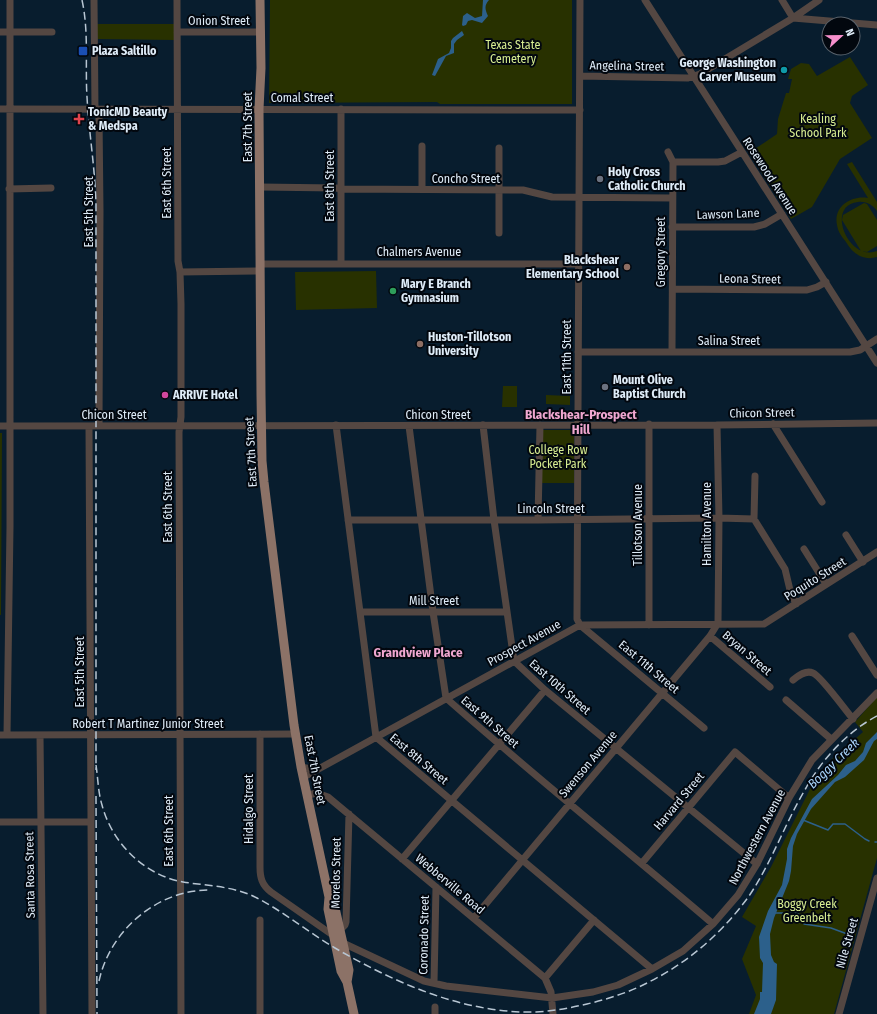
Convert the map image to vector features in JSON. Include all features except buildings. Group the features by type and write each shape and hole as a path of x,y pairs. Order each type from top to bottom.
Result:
{"main road":[{"name":"East 7th Street","path":"260,0 261,32 259,109 261,425 264,482 296,734 329,896 328,909 337,933 343,943 348,970 347,982"},
{"name":"East 7th Street","path":"337,933 341,971 347,982 354,1014"}],"street":[{"path":"4,735 10,426 10,0"},
{"name":"East 5th Street","path":"94,0 95,109 99,116 99,426"},
{"name":"East 6th Street","path":"177,0 178,261 180,272 181,417 179,425 181,1014"},
{"name":"East 11th Street","path":"580,0 577,619 580,625 704,728"},
{"name":"Rosewood Avenue","path":"645,0 877,364"},
{"path":"782,0 793,18 877,26"},
{"name":"Angelina Street","path":"580,76 688,78 700,74 720,63 820,0"},
{"path":"810,7 818,20"},
{"path":"0,32 52,32"},
{"name":"Onion Street","path":"177,32 261,32"},
{"name":"Comal Street","path":"0,109 580,110"},
{"name":"East 8th Street","path":"341,109 341,264"},
{"path":"422,146 422,189"},
{"path":"499,148 500,233"},
{"name":"Gregory Street","path":"668,152 673,162 672,352"},
{"path":"673,162 725,161 742,152"},
{"name":"Concho Street","path":"260,187 523,190 552,197 672,198"},
{"path":"9,189 51,188"},
{"name":"Lawson Lane","path":"672,227 754,227 765,224 782,214"},
{"name":"Chalmers Avenue","path":"180,272 341,264 579,264"},
{"name":"Leona Street","path":"673,288 807,290 816,288 826,282"},
{"name":"Salina Street","path":"578,352 850,352 858,351 877,339"},
{"name":"Chicon Street","path":"0,426 483,426 877,423"},
{"name":"Tillotson Avenue","path":"649,424 649,625"},
{"path":"773,424 822,502"},
{"name":"East 8th Street","path":"336,425 376,737 652,969"},
{"path":"538,520 540,425"},
{"name":"Hamilton Avenue","path":"717,425 719,518 718,623"},
{"name":"East 5th Street","path":"89,426 92,1014"},
{"name":"East 9th Street","path":"409,426 433,612 446,698 569,804 642,863 713,924"},
{"name":"East 10th Street","path":"483,426 494,520 514,661 545,690 757,864"},
{"path":"755,476 754,519 785,569 790,590 796,604"},
{"name":"Lincoln Street","path":"348,520 754,519"},
{"path":"846,535 863,562"},
{"path":"804,549 826,584"},
{"name":"Poquito Street","path":"764,624 877,552"},
{"name":"Mill Street","path":"360,612 507,612"},
{"name":"Prospect Avenue","path":"304,777 314,773 316,770 580,625 718,623 764,624"},
{"name":"Swenson Avenue","path":"474,918 710,636 718,623"},
{"name":"Bryan Street","path":"710,636 770,687"},
{"path":"852,636 877,675"},
{"path":"793,680 808,672 818,675 853,719"},
{"path":"402,859 545,690"},
{"name":"Northwestern Avenue","path":"343,943 424,981 446,986 552,998 593,992 618,985 652,969 683,951 713,924 738,895 757,864 789,798 812,760 877,693"},
{"path":"786,700 831,739"},
{"name":"Hidalgo Street","path":"260,734 260,876 263,884 271,892 337,933"},
{"name":"Robert T Martinez Junior Street","path":"4,735 296,734"},
{"name":"Santa Rosa Street","path":"40,735 43,1014"},
{"name":"Harvard Street","path":"642,863 734,752 789,798"},
{"path":"302,766 316,770"},
{"name":"Webberville Road","path":"308,795 317,793 323,794 349,814 545,978"},
{"name":"Morelos Street","path":"337,933 346,922 349,814"},
{"path":"0,822 91,822"},
{"name":"Nile Street","path":"839,1014 877,878"},
{"name":"Coronado Street","path":"434,983 436,887"},
{"path":"260,920 260,1014"},
{"path":"553,1014 552,998 545,978 594,920"}],"green space":[{"name":"Texas State Cemetery","path":"270,0 572,0 572,104 440,104 437,102 269,103"},
{"path":"97,24 175,24 174,40 97,39"},
{"name":"Kealing School Park","path":"850,57 868,85 852,96 850,103 872,138 840,159 812,207 791,219 749,153 777,134 778,119 786,93 789,93 792,79 788,79 791,69 801,63 809,64 817,76"},
{"path":"852,162 877,202 877,211 871,205 864,202 848,205 843,212 842,222 844,232 857,248 867,252 877,251 877,257 867,258 859,256 852,250 839,232 837,218 841,207 850,200 856,198 868,198 847,164"},
{"path":"864,203 867,204 877,220 877,246 867,252 861,251 842,220 843,215"},
{"path":"376,271 377,308 296,310 295,272"},
{"path":"503,386 517,386 517,407 502,407"},
{"path":"546,395 570,396 570,405 546,404"},
{"name":"College Row Pocket Park","path":"542,430 574,430 574,483 542,483"},
{"path":"0,433 2,433 1,615 0,615"},
{"name":"Boggy Creek Greenbelt","path":"877,697 877,858 834,1014 749,1014 756,995 742,959 756,926 742,917 771,867 810,789 830,761 863,732 855,722"}],"water":[{"path":"483,0 489,0 486,4 488,16 482,23 472,20 468,21 466,25 463,26 463,16 467,13 475,18 482,16"},
{"path":"462,31 464,35 454,44 454,53 446,56 435,76 432,75 438,59 449,53 451,41"},
{"path":"877,732 877,739 874,741 864,760 845,777 835,782 811,809 797,834 793,846 789,881 774,918 770,934 771,955 774,962 777,964 776,1000 771,1014 754,1014 760,999 760,992 762,992 763,963 760,958 759,937 768,911 782,885 787,859 787,849 791,838 812,799 838,775 846,765 855,761 863,752 866,743"}],"waterway":[{"path":"803,820 828,830 833,824 845,824 869,841"},
{"path":"775,913 798,913 804,924 831,928 850,935"}],"railway":[{"path":"82,0 86,36 86,85 96,204 96,770"},
{"path":"96,765 101,800 113,832 132,855 143,865 155,872 183,882 221,887 248,894 277,909 325,942 358,961 431,994 483,1008 536,1012 581,1005 627,992 664,974 704,945 728,922 749,896 765,870 798,801 812,777 828,756 846,738 866,722 877,716"},
{"path":"96,796 97,1014"},
{"path":"99,981 105,962 114,945 125,930 139,916 155,905 173,897 191,892 211,890"}],"place":[{"name":"Plaza Saltillo","path":"83,51"},
{"name":"George Washington Carver Museum","path":"784,70"},
{"name":"TonicMD Beauty & Medspa","path":"79,119"},
{"name":"Holy Cross Catholic Church","path":"600,179"},
{"name":"Blackshear Elementary School","path":"627,267"},
{"name":"Mary E Branch Gymnasium","path":"393,291"},
{"name":"Huston-Tillotson University","path":"420,344"},
{"name":"Mount Olive Baptist Church","path":"605,387"},
{"name":"ARRIVE Hotel","path":"165,395"}],"district":[{"name":"Blackshear-Prospect Hill","path":"581,422"},
{"name":"Grandview Place","path":"418,652"}],"water label":[{"name":"Boggy Creek","path":"833,763"}]}
